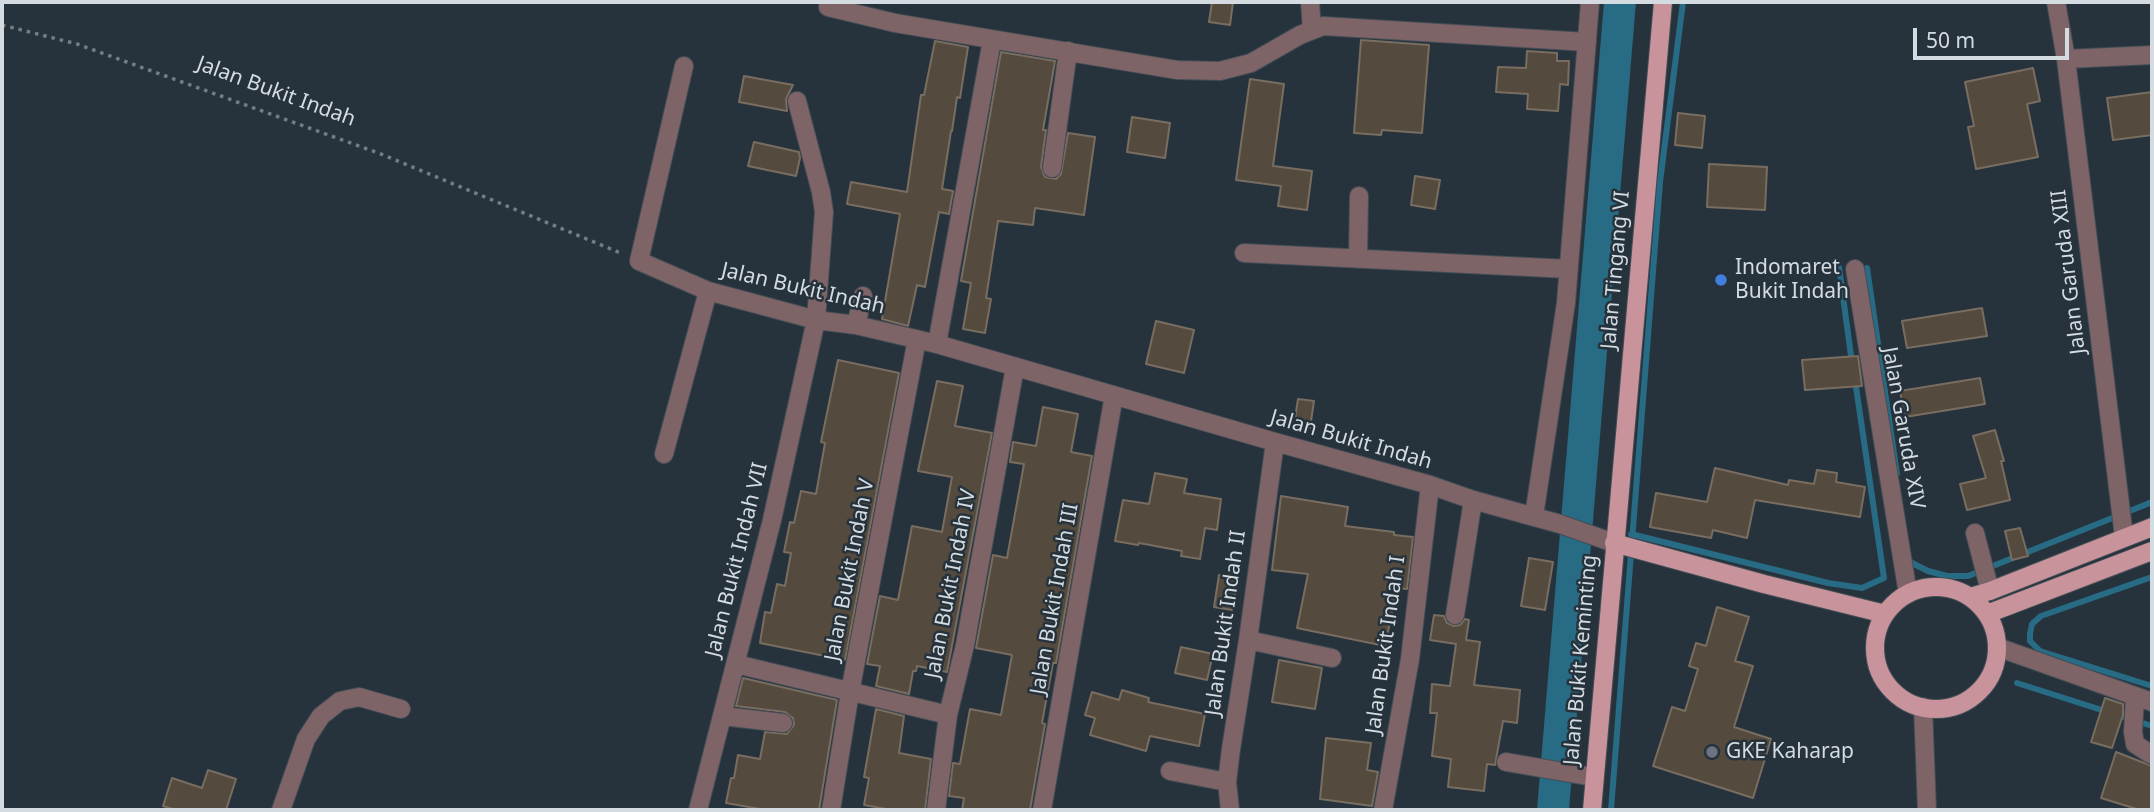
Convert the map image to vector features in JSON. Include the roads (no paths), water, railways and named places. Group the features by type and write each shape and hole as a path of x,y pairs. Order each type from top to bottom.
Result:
{"main road":[{"name":"Jalan Tingang VI","path":"1614,543 1663,2"},
{"path":"1970,597 2152,527"},
{"name":"Jalan Bukit Keminting","path":"1592,810 1614,543 1885,614"},
{"path":"1987,614 2152,551"},
{"path":"1933,587 1958,591 1970,597 1987,614 1996,635 1994,669 1983,688 1956,706 1934,709 1911,703 1890,687 1878,665 1876,638 1885,614 1908,594 1933,587"}],"street":[{"path":"1310,2 1312,30"},
{"path":"1534,516 1569,269 1590,2"},
{"name":"Jalan Garuda XIII","path":"2056,2 2066,58 2124,537"},
{"path":"828,7 895,23 1177,70 1220,71 1251,63 1323,26 1587,41"},
{"path":"937,344 992,40"},
{"path":"1052,168 1068,51"},
{"path":"2066,58 2152,55"},
{"name":"Jalan Bukit Indah","path":"684,66 639,261 708,291 816,320 917,338 1430,485 1614,543"},
{"name":"Jalan Bukit Indah VII","path":"698,810 772,520 816,320 824,212 797,101"},
{"path":"1358,259 1359,196"},
{"path":"1244,253 1569,269"},
{"name":"Jalan Garuda XIV","path":"1855,269 1908,594"},
{"path":"664,454 708,291"},
{"path":"856,325 863,296"},
{"name":"Jalan Bukit Indah V","path":"831,810 850,692 917,338"},
{"name":"Jalan Bukit Indah IV","path":"936,810 948,715 965,645 1015,367"},
{"name":"Jalan Bukit Indah III","path":"1042,810 1114,395"},
{"name":"Jalan Bukit Indah II","path":"1230,810 1227,782 1275,442"},
{"name":"Jalan Bukit Indah I","path":"1384,810 1410,659 1430,485"},
{"path":"1455,615 1473,500"},
{"path":"1975,533 1990,591"},
{"path":"1248,640 1332,658"},
{"path":"1997,647 2144,699 2133,732 2135,744 2152,755"},
{"path":"736,664 948,715"},
{"path":"281,810 306,739 321,716 340,701 359,697 401,709"},
{"path":"1923,708 1927,810"},
{"path":"722,716 783,723"},
{"path":"1506,762 1593,777"},
{"path":"1170,771 1227,782"}],"water":[{"path":"1604,2 1636,2 1569,810 1537,810"}],"waterway":[{"path":"1611,810 1660,182 1683,2"},
{"path":"1839,267 1852,363"},
{"path":"1867,268 1897,474"},
{"path":"1631,534 1828,583 1862,588 1884,578 1855,380"},
{"path":"1909,558 1910,562 1928,571 1947,576 1968,576 2152,502"},
{"path":"2152,577 2041,616 2032,624 2030,634 2030,641 2040,651 2152,686"},
{"path":"2017,683 2152,726"}],"place":[{"name":"Indomaret Bukit Indah","path":"1721,280"},
{"name":"GKE Kaharap","path":"1712,752"}]}
